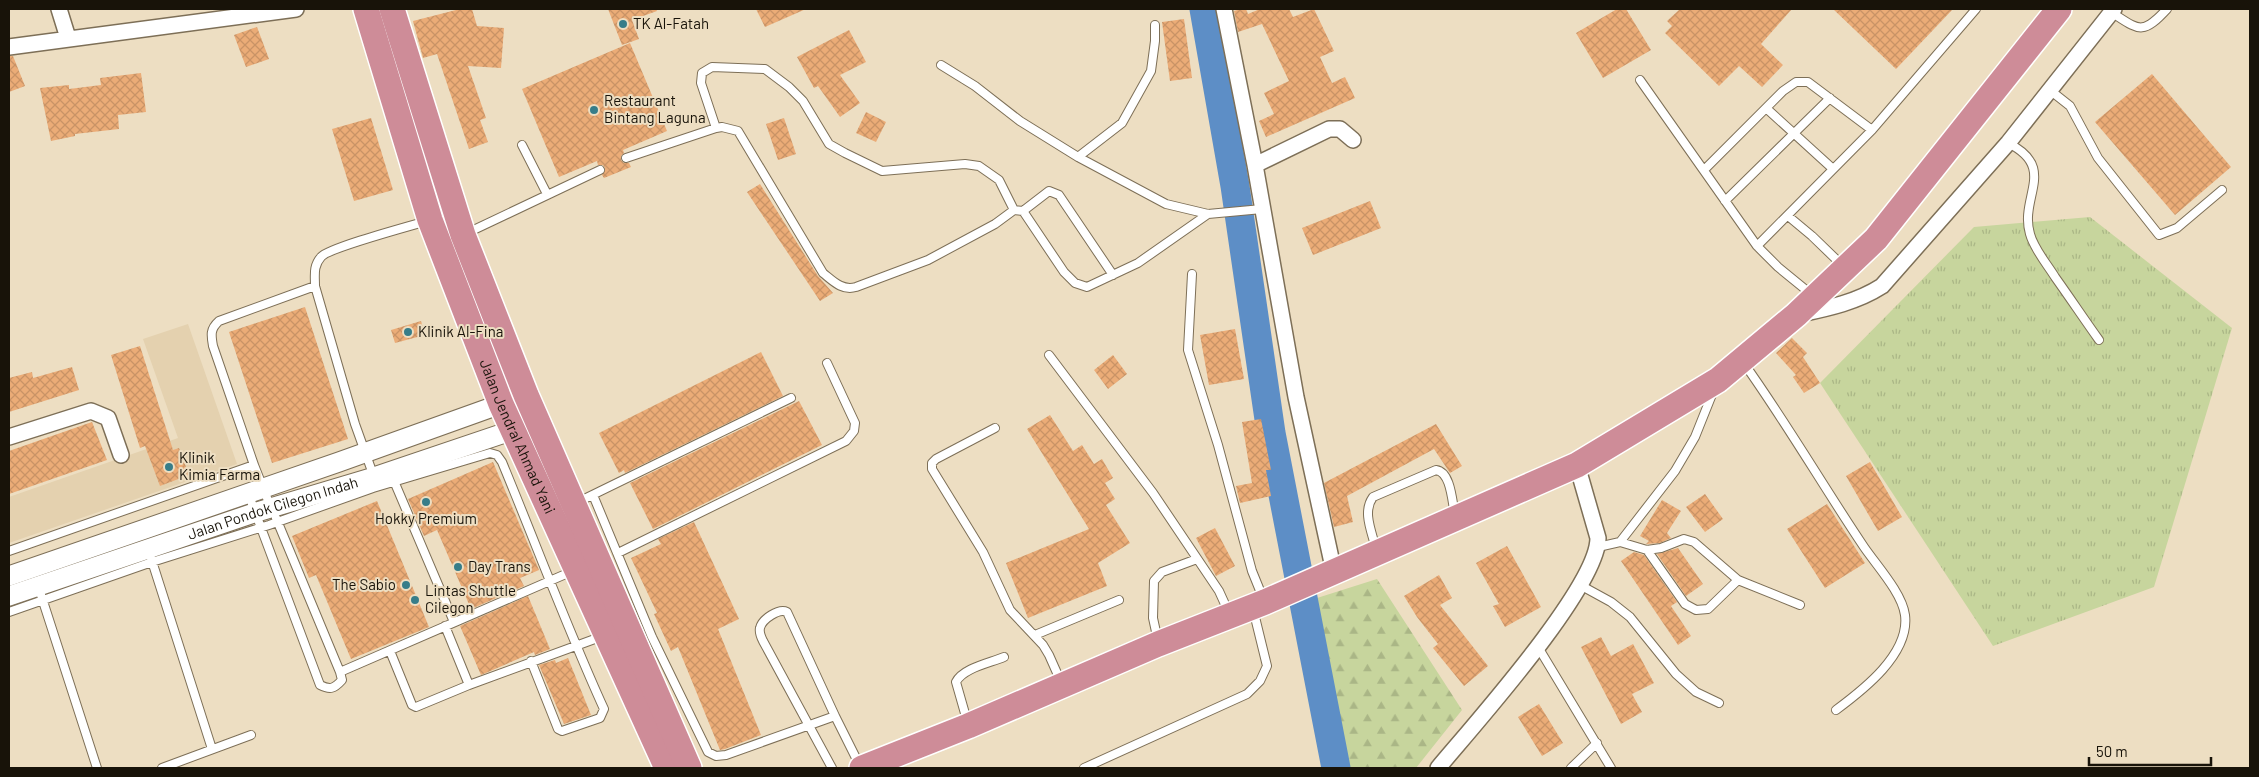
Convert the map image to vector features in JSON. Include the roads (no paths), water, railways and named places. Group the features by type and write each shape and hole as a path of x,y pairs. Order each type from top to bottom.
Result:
{"highway":[{"name":"Jalan Jendral Ahmad Yani","path":"366,9 430,220 501,404 578,569 606,634 646,698"},
{"name":"Jalan Jendral Ahmad Yani","path":"392,9 463,235 537,422 583,499 666,758 689,768"},
{"path":"861,768 968,726 1061,684 1158,644 1249,609 1456,520 1577,465 1718,380 1796,315 1876,239 2059,9"},
{"path":"666,758 703,768"}],"street":[{"path":"59,9 68,38"},
{"path":"9,47 242,13 296,9"},
{"path":"1224,9 1256,165 1255,210 1298,407 1331,573"},
{"path":"1796,315 1824,309 1866,296 1882,286 2008,143 2113,11"},
{"path":"1256,165 1329,129 1340,129 1353,140"},
{"name":"Jalan Pondok Cilegon Indah","path":"9,576 526,395"},
{"path":"9,437 91,412 100,413 108,418 121,455"},
{"name":"Jalan Pondok Cilegon Indah","path":"9,596 40,592 266,518 374,477 537,422"},
{"path":"1438,768 1538,647 1580,585 1598,547 1598,538 1577,465"},
{"path":"31,568 40,592"}],"lane":[{"path":"1757,246 1872,130 1976,9"},
{"path":"2113,11 2130,26 2140,28 2150,25 2166,9"},
{"path":"1078,158 1122,123 1150,71 1155,41 1155,25"},
{"path":"942,65 975,86 1020,122 1078,158 1166,204 1208,214 1255,210"},
{"path":"716,128 701,83 702,73 712,66 765,69 803,100 829,144 882,171 965,164 979,166 999,180 1018,210 1064,272 1075,283 1087,287 1138,263 1208,214"},
{"path":"1640,80 1757,246 1778,267 1815,297"},
{"path":"1704,170 1783,91 1796,82 1808,82 1872,130"},
{"path":"2051,91 2070,106 2098,158 2159,235 2177,228 2222,190"},
{"path":"1725,201 1830,98"},
{"path":"1766,108 1833,169"},
{"path":"626,158 716,128 722,127 738,131 823,273 840,286 852,288 928,260 996,224 1049,191 1059,194 1114,275"},
{"path":"2008,143 2023,151 2031,161 2034,176 2029,211 2030,234 2045,261 2099,340"},
{"path":"522,145 547,194"},
{"path":"463,235 600,170"},
{"path":"1788,216 1846,268"},
{"path":"374,477 355,424 315,286 314,269 322,255 344,246 430,220"},
{"path":"1084,768 1248,694 1260,681 1267,666 1249,609 1252,571 1218,445 1188,350 1192,274"},
{"path":"256,490 266,518 340,672 342,680 334,688 320,685 256,490 254,466 213,346 211,333 213,326 219,321 315,286"},
{"path":"1049,355 1154,493 1219,591 1249,609"},
{"path":"1742,360 1770,400 1865,548 1892,585 1905,615 1903,636 1891,660 1862,692 1836,710"},
{"path":"618,552 846,441 854,431 855,423 827,363"},
{"path":"1620,542 1675,472 1694,437 1718,380"},
{"path":"791,398 583,499 618,552 652,637 708,752 716,756 726,755 835,716"},
{"path":"995,428 936,459 932,463 932,469 983,552 1010,610 1034,635 1049,655 1061,684"},
{"path":"266,518 484,453 497,455 502,462 551,581 574,645 604,709 600,718 562,731 558,729 531,661"},
{"path":"9,551 254,466"},
{"path":"1377,554 1367,512 1367,505 1373,497 1436,470 1441,471 1446,475 1456,520"},
{"path":"394,481 454,622"},
{"path":"1598,547 1620,542 1647,550 1660,548 1684,539 1694,542 1738,580 1800,605"},
{"path":"1647,550 1684,604 1696,610 1708,609 1738,580"},
{"path":"150,556 212,749"},
{"path":"1158,644 1153,618 1154,581 1162,572 1197,559"},
{"path":"340,672 578,569"},
{"path":"1580,585 1611,602 1630,617 1676,674 1696,692 1718,703"},
{"path":"9,612 40,592 96,768"},
{"path":"1034,635 1119,600"},
{"path":"832,768 776,667 759,630 761,624 778,611 787,612 861,768"},
{"path":"445,626 469,685"},
{"path":"390,651 412,705 416,707 531,661 606,634"},
{"path":"1538,647 1611,768"},
{"path":"968,726 956,682 966,672 1004,657"},
{"path":"162,768 251,735"},
{"path":"1571,768 1597,743"}],"waterway":[{"path":"1204,9 1235,186 1271,433 1336,768"}],"place":[{"name":"TK Al-Fatah","path":"623,24"},
{"name":"Restaurant Bintang Laguna","path":"594,110"},
{"name":"Klinik Al-Fina","path":"408,332"},
{"name":"Klinik Kimia Farma","path":"169,467"},
{"name":"Hokky Premium","path":"426,502"},
{"name":"Day Trans","path":"458,567"},
{"name":"The Sabio","path":"406,585"},
{"name":"Lintas Shuttle Cilegon","path":"415,600"}]}
